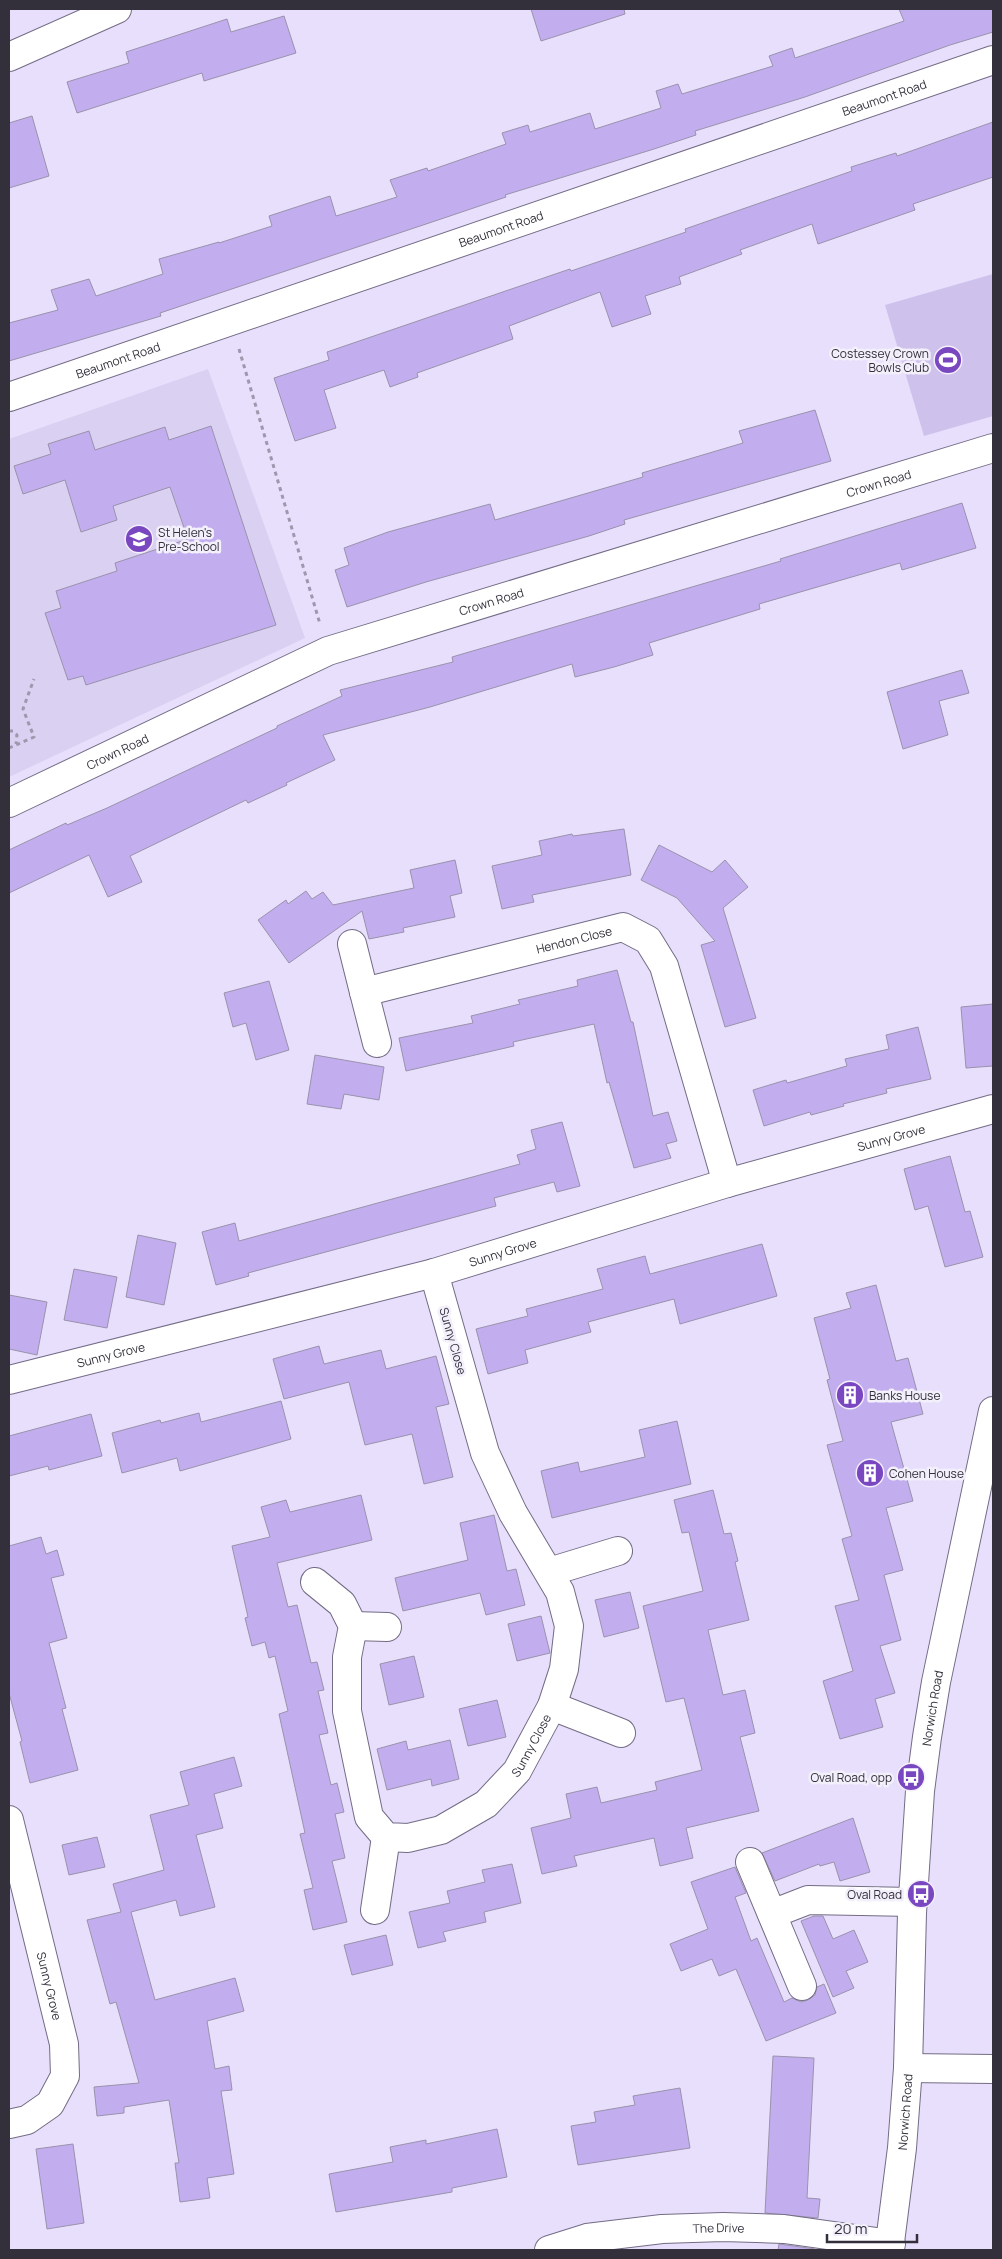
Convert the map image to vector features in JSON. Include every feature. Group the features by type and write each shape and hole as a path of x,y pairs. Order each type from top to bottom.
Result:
{"street":[{"path":"9,57 116,9"},
{"name":"Beaumont Road","path":"9,397 993,60"},
{"name":"Crown Road","path":"9,803 328,651 993,448"},
{"name":"Hendon Close","path":"364,992 623,927 648,940 664,966 727,1183"},
{"path":"352,944 376,1043"},
{"name":"Sunny Grove","path":"9,1380 434,1273 727,1183 993,1109"},
{"name":"Sunny Close","path":"386,1837 408,1838 440,1830 486,1804 517,1771 552,1706 564,1669 569,1626 560,1592 550,1572 513,1513 485,1453 434,1273"},
{"name":"Norwich Road","path":"890,2247 902,2148 908,2068 913,1902 920,1791 926,1737 993,1412"},
{"path":"550,1572 618,1551"},
{"path":"315,1582 342,1604 353,1626 348,1657 347,1711 369,1817 386,1837 375,1910"},
{"path":"353,1626 388,1627"},
{"path":"552,1706 621,1733"},
{"name":"Sunny Grove","path":"9,1820 64,2044 65,2076 50,2104 27,2120 9,2124"},
{"path":"750,1862 802,1986"},
{"path":"772,1914 808,1900 913,1902"},
{"path":"908,2068 993,2069"},
{"name":"The Drive","path":"549,2250 587,2238 662,2229 723,2226 784,2228 890,2247"}],"path":[{"path":"231,322 328,651"},
{"path":"9,748 34,737 23,708 34,679"},
{"path":"9,731 13,731 17,735 16,745"}],"shaded area":[{"name":"Costessey Crown Bowls Club","path":"993,274 993,416 924,436 885,305"},
{"name":"St Helen's Pre-School","path":"208,369 305,638 9,777 9,439"}],"building":[{"path":"531,9 624,9 625,14 541,41"},
{"path":"899,9 993,9 993,32 950,45 805,97 695,131 696,135 505,195 506,197 160,313 161,316 9,361 9,323 58,310 51,290 89,279 96,296 163,274 159,259 272,226 269,216 330,196 336,216 397,197 390,180 427,168 428,171 506,144 502,133 528,125 530,132 590,113 595,129 661,108 656,91 678,84 682,94 773,66 769,56 792,48 795,58 904,21"},
{"path":"284,16 296,53 204,81 202,73 77,113 67,82 129,63 126,52 227,19 231,32"},
{"path":"32,116 49,176 9,188 9,123"},
{"path":"993,122 993,177 913,204 915,210 818,244 812,224 740,250 742,254 679,277 681,284 645,296 651,314 612,327 600,292 509,326 513,339 417,373 418,377 390,387 384,370 324,390 336,428 295,441 274,378 329,360 327,352 570,269 571,271 686,232 685,229 852,171 851,167 896,153 897,156"},
{"path":"815,410 831,461 624,520 625,524 589,536 426,582 347,607 335,570 349,565 344,548 388,532 490,504 495,520 643,477 642,473 743,443 739,431"},
{"path":"211,426 276,625 86,685 83,676 68,680 45,613 61,608 56,591 117,571 115,563 188,539 170,487 113,506 117,520 81,532 65,480 23,494 14,466 51,454 48,444 89,431 95,450 165,427 169,440"},
{"path":"962,503 976,548 902,570 900,563 759,604 760,609 649,643 653,655 614,667 575,677 572,664 430,707 323,735 335,760 286,783 287,785 248,803 246,800 130,856 142,882 108,897 89,855 9,893 9,850 66,823 67,825 107,808 277,728 277,726 342,696 340,690 453,662 452,657 781,561 780,559"},
{"path":"962,670 969,693 939,701 948,735 903,749 887,692"},
{"path":"624,829 631,875 532,895 534,902 502,909 492,866 542,855 539,841 572,834 573,836"},
{"path":"659,845 712,872 725,860 748,887 723,908 756,1018 725,1027 701,945 715,941 677,898 641,880"},
{"path":"455,860 462,893 450,896 455,917 403,928 404,932 369,939 362,911 289,963 258,920 286,900 288,904 306,891 312,899 323,892 333,905 414,888 410,870"},
{"path":"617,970 631,1022 633,1022 653,1116 668,1112 677,1141 666,1144 671,1158 634,1168 609,1082 607,1083 594,1024 513,1042 514,1046 406,1071 399,1038 473,1023 471,1016 520,1004 518,1000 578,986 577,980"},
{"path":"269,981 289,1050 256,1060 246,1023 233,1027 224,993"},
{"path":"993,1004 993,1066 966,1068 961,1007"},
{"path":"918,1027 931,1079 886,1089 887,1093 843,1104 844,1106 811,1115 810,1112 764,1126 753,1090 786,1080 787,1083 847,1066 845,1059 889,1049 886,1035"},
{"path":"315,1055 384,1067 379,1100 344,1094 341,1109 307,1104"},
{"path":"562,1122 580,1186 557,1192 554,1182 494,1198 496,1206 248,1273 249,1276 216,1285 202,1232 235,1223 239,1241 520,1164 517,1155 536,1149 531,1130"},
{"path":"950,1156 965,1212 970,1211 983,1257 945,1267 928,1206 915,1210 904,1169"},
{"path":"138,1235 176,1243 164,1305 126,1297"},
{"path":"762,1244 777,1296 680,1324 674,1299 588,1322 591,1332 525,1350 528,1363 488,1374 476,1329 528,1316 526,1309 603,1289 597,1269 645,1256 650,1274"},
{"path":"74,1269 117,1277 107,1328 64,1320"},
{"path":"876,1285 896,1361 908,1358 923,1414 891,1422 913,1501 886,1508 903,1570 884,1575 901,1640 880,1646 895,1693 875,1699 883,1727 840,1739 823,1681 853,1671 835,1606 859,1600 842,1539 852,1536 827,1445 843,1441 827,1380 830,1379 814,1318 851,1308 846,1293"},
{"path":"9,1295 47,1302 37,1355 9,1349"},
{"path":"319,1346 324,1364 381,1350 386,1369 436,1356 449,1404 436,1407 453,1477 424,1484 412,1434 365,1445 349,1382 284,1399 273,1359"},
{"path":"281,1401 291,1439 180,1471 177,1458 122,1473 112,1433 160,1420 161,1423 199,1413 201,1422"},
{"path":"91,1414 102,1456 49,1470 48,1466 9,1476 9,1436"},
{"path":"677,1421 691,1484 552,1518 541,1471 578,1462 580,1472 645,1457 639,1430"},
{"path":"713,1490 724,1534 731,1533 738,1561 735,1562 749,1620 708,1630 723,1695 745,1690 755,1733 740,1737 759,1811 686,1828 693,1858 660,1866 654,1838 574,1856 577,1866 542,1874 531,1828 571,1818 566,1794 597,1787 601,1803 657,1790 655,1782 702,1770 684,1698 666,1702 643,1606 703,1591 689,1532 682,1533 674,1500"},
{"path":"361,1495 372,1540 277,1563 288,1607 297,1605 311,1663 317,1662 324,1690 318,1691 328,1733 319,1735 331,1785 337,1783 344,1812 335,1814 345,1858 332,1861 347,1922 313,1930 304,1890 313,1888 300,1834 305,1833 279,1714 288,1711 275,1656 269,1658 265,1642 252,1646 245,1618 248,1617 232,1546 270,1537 261,1507 286,1500 290,1512"},
{"path":"494,1515 507,1571 516,1569 525,1605 486,1615 480,1593 403,1611 395,1578 468,1560 460,1523"},
{"path":"41,1537 46,1554 57,1550 64,1575 51,1578 67,1638 49,1643 66,1708 62,1709 78,1770 30,1783 20,1742 22,1741 9,1693 9,1546"},
{"path":"630,1592 639,1628 604,1637 595,1600"},
{"path":"541,1616 550,1653 517,1661 508,1624"},
{"path":"414,1656 424,1697 389,1705 380,1664"},
{"path":"497,1700 506,1737 468,1746 459,1709"},
{"path":"450,1740 459,1779 432,1786 431,1779 387,1790 377,1749 406,1741 408,1750"},
{"path":"234,1757 242,1786 214,1794 223,1828 196,1835 215,1907 180,1916 176,1900 131,1912 155,2000 235,1978 244,2011 207,2021 215,2069 229,2066 232,2090 221,2091 234,2174 207,2178 210,2198 180,2202 175,2163 179,2163 169,2100 124,2107 124,2113 97,2116 94,2087 139,2083 116,2002 110,2004 87,1920 121,1912 113,1884 164,1870 150,1815 189,1805 180,1772"},
{"path":"853,1818 870,1872 840,1881 834,1862 820,1866 819,1864 775,1881 762,1853"},
{"path":"97,1837 105,1867 69,1875 62,1845"},
{"path":"512,1864 521,1903 484,1912 486,1922 443,1932 446,1941 418,1948 409,1912 450,1903 447,1891 485,1882 482,1870"},
{"path":"735,1867 746,1893 735,1897 751,1941 757,1938 784,2002 792,1998 801,2002 808,2000 815,1995 817,1987 824,1984 836,2013 766,2041 736,1969 719,1976 712,1959 681,1971 670,1944 708,1929 691,1882"},
{"path":"814,1916 823,1916 833,1939 854,1930 868,1962 846,1971 854,1988 833,1997 801,1921"},
{"path":"386,1935 393,1965 352,1975 344,1945"},
{"path":"773,2056 814,2058 807,2198 820,2199 818,2218 765,2213"},
{"path":"680,2088 690,2148 578,2165 571,2126 596,2122 594,2112 635,2105 633,2096"},
{"path":"497,2129 507,2177 452,2188 452,2192 336,2212 329,2174 393,2162 390,2147 426,2140 426,2144"},
{"path":"73,2144 84,2223 47,2229 36,2149"},
{"path":"779,2244 815,2249 815,2250 778,2250"}],"place":[{"name":"Costessey Crown Bowls Club","path":"948,360"},
{"name":"St Helen's Pre-School","path":"139,539"},
{"name":"Banks House","path":"850,1395"},
{"name":"Cohen House","path":"870,1473"},
{"name":"Oval Road, opp","path":"911,1777"},
{"name":"Oval Road","path":"921,1894"}]}
